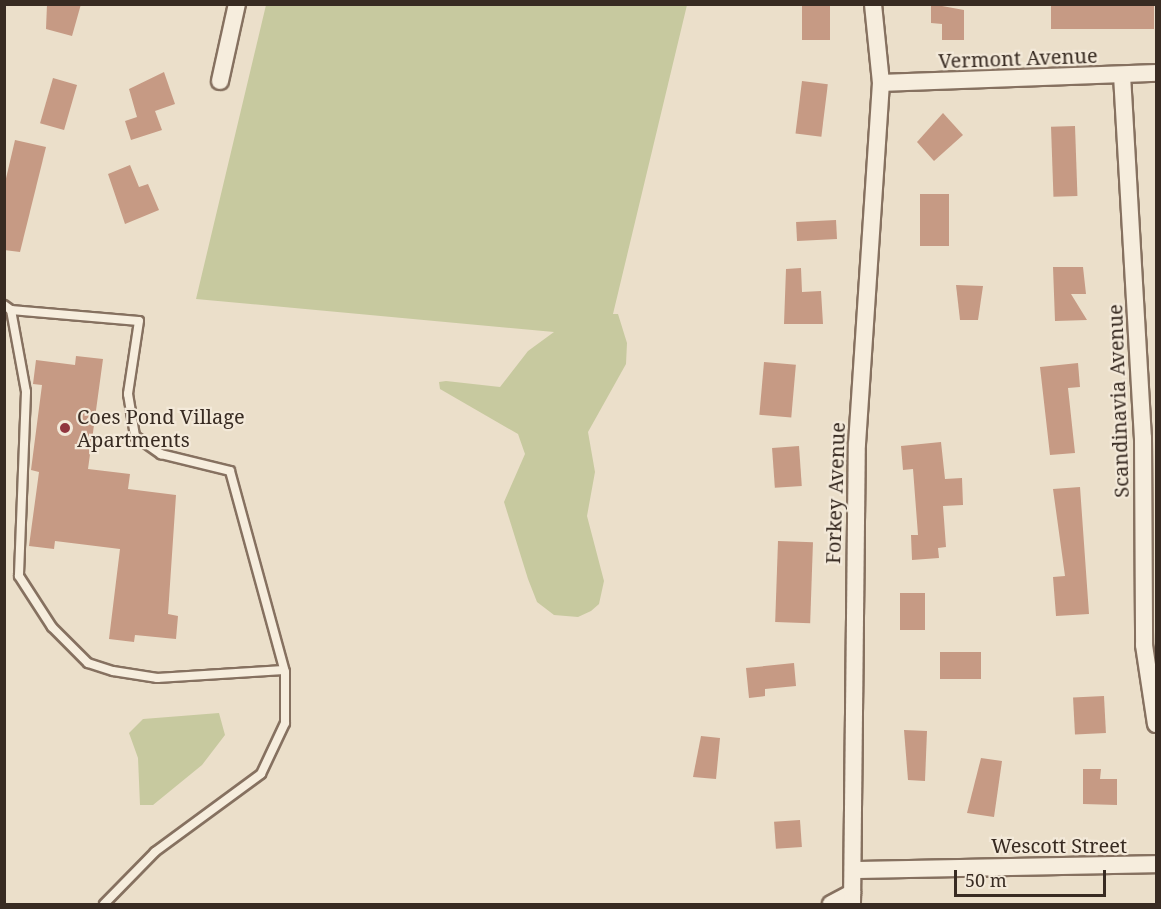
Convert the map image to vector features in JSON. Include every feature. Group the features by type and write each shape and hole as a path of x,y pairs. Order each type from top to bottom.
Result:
{"street":[{"path":"220,81 237,4"},
{"name":"Forkey Avenue","path":"852,899 856,456 881,83 873,4"},
{"name":"Vermont Avenue","path":"881,83 1156,73"},
{"name":"Scandinavia Avenue","path":"1122,75 1143,438 1144,645 1156,724"},
{"name":"Wescott Street","path":"853,870 1156,864"},
{"path":"831,904 852,899"}],"lane":[{"path":"104,904 154,852 261,774 285,723 284,670 230,471 161,454 135,436 128,394 138,321 8,307 26,392 19,576 52,627 88,663 113,671 157,678 284,670"}],"green space":[{"path":"266,5 687,5 613,314 618,314 627,343 626,364 588,432 595,472 587,516 604,581 599,604 591,611 578,617 554,615 537,602 504,502 525,454 518,434 440,389 439,382 500,387 528,351 554,332 196,299"},
{"path":"219,713 225,735 202,765 153,805 140,805 138,758 129,733 143,719"}],"building":[{"path":"47,4 81,4 72,36 46,29"},
{"path":"802,4 830,4 830,40 802,40"},
{"path":"931,4 964,10 964,40 942,40 942,24 931,23"},
{"path":"1051,4 1154,4 1154,29 1051,29"},
{"path":"164,72 175,104 155,111 162,130 131,140 125,121 137,117 129,89"},
{"path":"53,78 77,85 64,130 40,123"},
{"path":"802,81 828,84 821,137 796,134"},
{"path":"943,113 963,135 934,161 917,142"},
{"path":"1075,126 1077,196 1053,197 1051,127"},
{"path":"15,140 46,147 20,252 4,250 4,187"},
{"path":"130,165 139,187 148,184 159,210 125,224 108,174"},
{"path":"920,194 949,194 949,246 920,246"},
{"path":"836,220 837,239 797,241 796,222"},
{"path":"1053,267 1083,267 1086,294 1071,294 1087,320 1055,321"},
{"path":"801,268 802,292 821,291 823,324 784,324 786,269"},
{"path":"956,285 983,286 978,320 960,320"},
{"path":"76,356 103,359 88,469 130,474 128,489 176,495 168,614 178,616 176,639 135,635 134,642 109,639 120,549 55,541 54,549 29,546 39,472 31,470 42,385 33,384 36,360 75,365"},
{"path":"764,362 796,365 791,418 759,415"},
{"path":"1078,363 1080,387 1068,388 1075,453 1050,455 1040,367"},
{"path":"941,442 945,479 962,478 963,505 943,506 946,547 938,548 939,558 912,560 911,535 918,535 913,469 903,470 901,446"},
{"path":"799,446 802,486 775,488 772,448"},
{"path":"1080,487 1089,614 1056,616 1053,577 1065,576 1053,489"},
{"path":"778,541 813,542 810,623 775,622"},
{"path":"900,593 925,593 925,630 900,630"},
{"path":"940,652 981,652 981,679 940,679"},
{"path":"794,663 796,686 765,689 765,696 749,698 746,668"},
{"path":"1104,696 1106,733 1075,735 1073,698"},
{"path":"904,730 927,731 925,781 908,780"},
{"path":"701,736 720,738 716,779 693,777"},
{"path":"981,758 1002,761 994,817 967,813"},
{"path":"1083,769 1101,769 1100,779 1117,779 1117,805 1083,804"},
{"path":"800,820 802,847 776,849 774,822"}],"place":[{"name":"Coes Pond Village Apartments","path":"65,428"}]}
